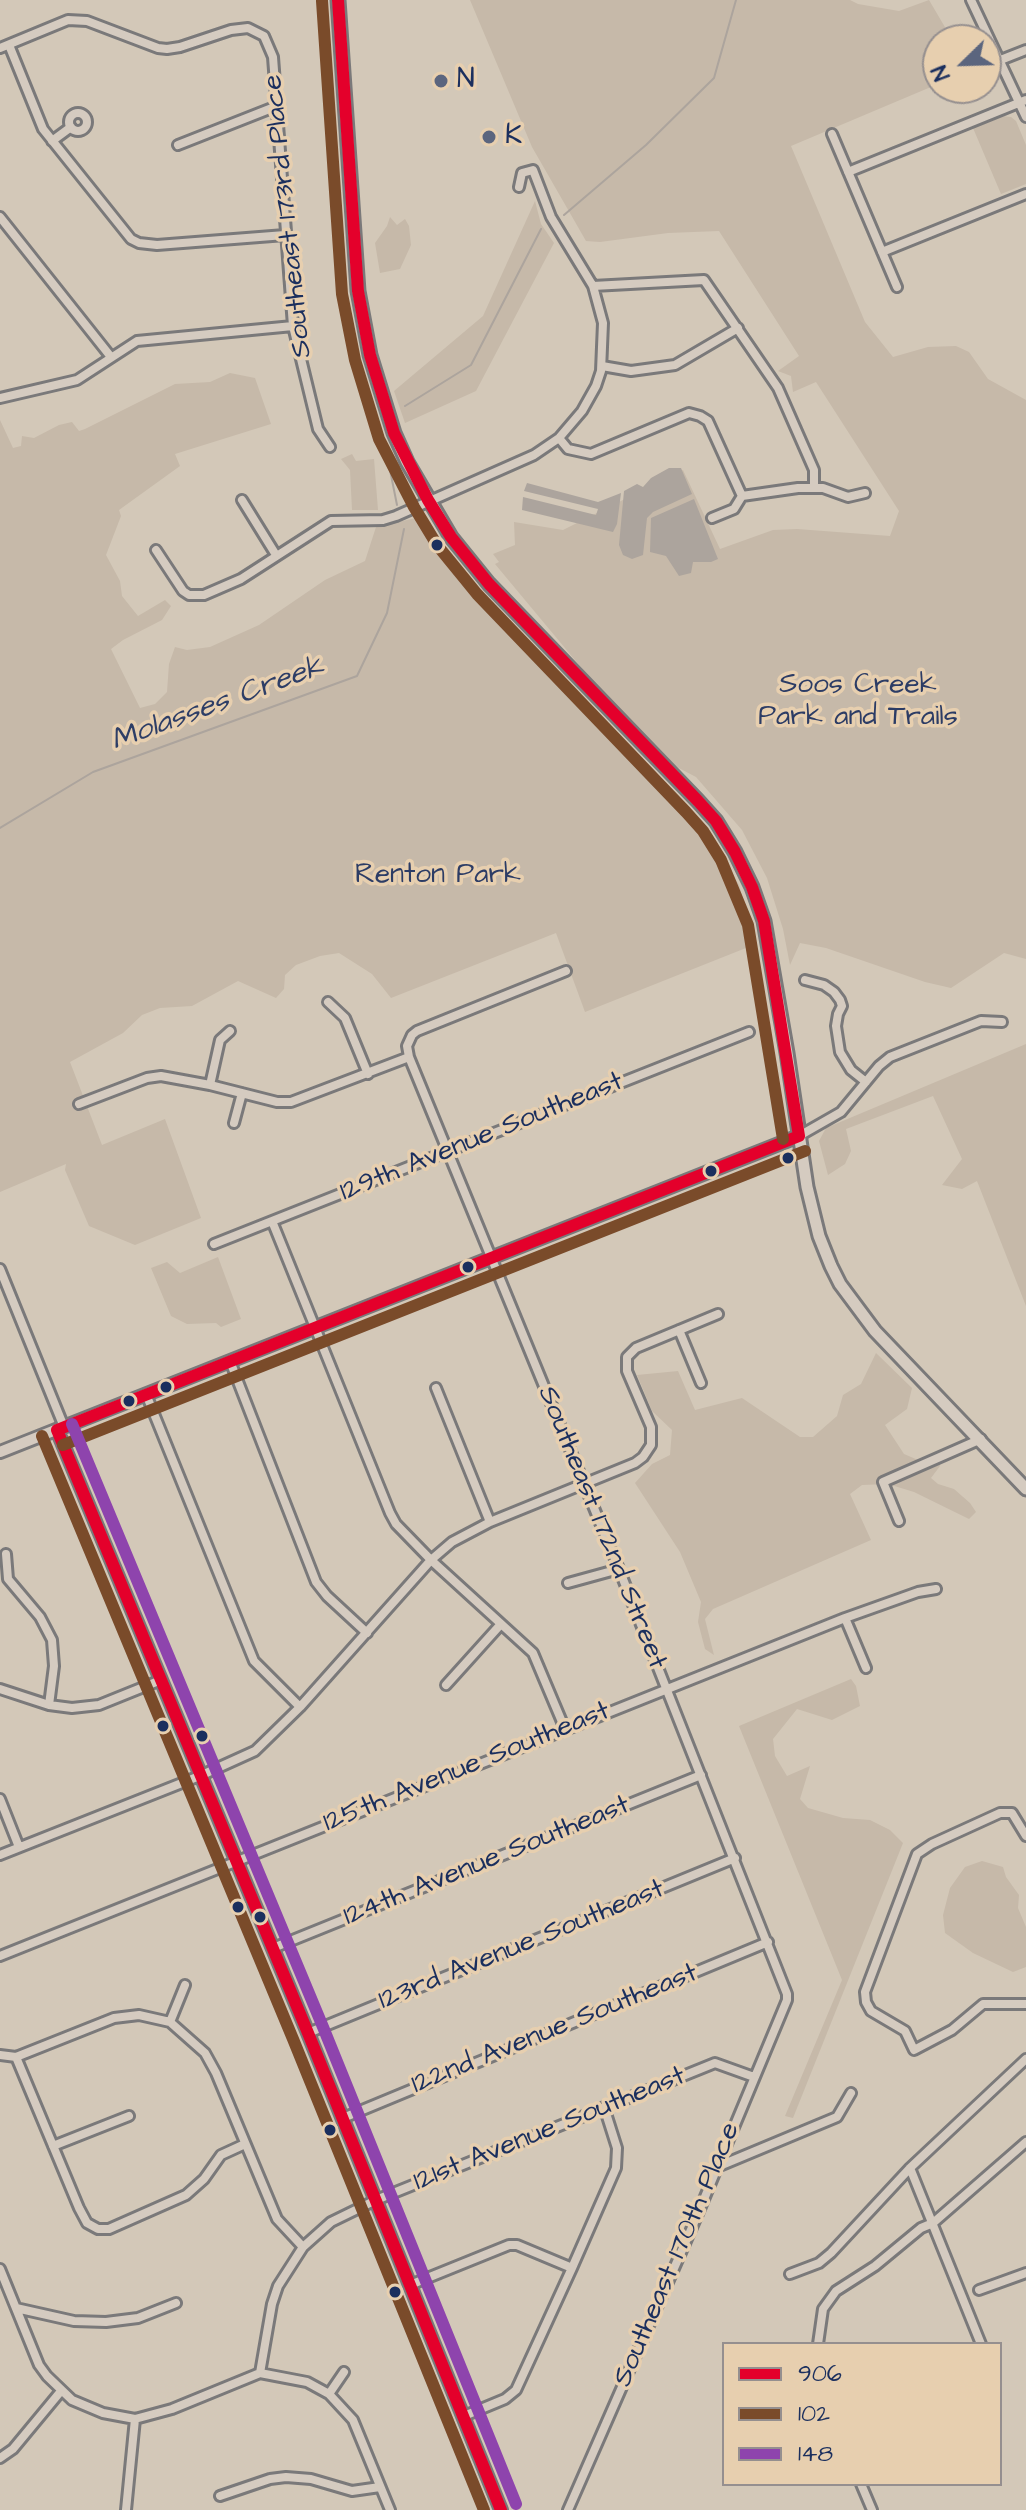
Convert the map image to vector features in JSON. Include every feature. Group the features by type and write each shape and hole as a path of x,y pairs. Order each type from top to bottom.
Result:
{"main road":[{"path":"338,0 358,291 367,342 394,433 451,537 489,584 698,801 716,821 735,852 764,921 813,1212 819,1236 840,1284 875,1331 1026,1489"}],"street":[{"path":"971,0 982,24"},
{"name":"Southeast 173rd Place","path":"4,46 68,20 87,21 167,49 248,28 258,32 268,42 273,57 293,326 318,429 330,447"},
{"path":"4,46 52,141 125,233 139,243 157,245 285,235"},
{"path":"1002,59 1026,50"},
{"path":"1002,67 1023,101 1026,117"},
{"path":"848,172 1023,101"},
{"path":"178,145 277,106"},
{"path":"52,141 71,127"},
{"path":"832,134 897,287"},
{"path":"156,550 183,591 196,597 204,595 241,579 331,521 383,520 534,455 559,438 582,411 596,386 602,366 603,323 593,286 551,217 533,170 522,173 519,187"},
{"path":"882,252 1026,194"},
{"path":"0,217 111,357"},
{"path":"593,286 704,280 778,388 814,470 814,488"},
{"path":"0,398 68,383 85,376 127,346 143,340 293,326"},
{"path":"602,366 631,371 675,365 738,328"},
{"path":"559,438 568,449 591,454 689,413 700,416 708,421 742,496"},
{"path":"742,496 814,488 848,497 865,493"},
{"path":"712,518 734,509 742,496"},
{"path":"242,500 276,555"},
{"path":"79,1104 147,1078 161,1076 277,1102 291,1102 409,1057 407,1046 417,1031 566,971"},
{"path":"805,980 824,985 840,1000 842,1006 836,1026 840,1052 851,1070 866,1082"},
{"path":"328,1002 345,1018 368,1074"},
{"path":"0,1452 799,1136 841,1112 890,1057 981,1021 1002,1022"},
{"path":"210,1085 220,1040 230,1031"},
{"name":"129th Avenue Southeast","path":"214,1244 749,1032"},
{"name":"Southeast 172nd Street","path":"409,1057 493,1256 735,1858 785,1983 787,2000"},
{"path":"234,1123 242,1093"},
{"path":"272,1221 396,1524 538,1660 565,1729"},
{"path":"0,1269 161,1680 501,2510"},
{"path":"0,1855 255,1751 300,1707 431,1560 452,1542 490,1522 635,1463 648,1450 652,1437 651,1427 627,1371 627,1357 636,1348 718,1314"},
{"path":"679,1330 701,1383"},
{"path":"230,1361 316,1582 367,1633"},
{"path":"436,1388 490,1522"},
{"path":"146,1394 254,1661 300,1707"},
{"path":"899,1521 883,1482 981,1439"},
{"path":"6,1554 8,1579 40,1617 52,1640 54,1666 49,1705"},
{"path":"568,1583 619,1569"},
{"name":"125th Avenue Southeast","path":"0,1956 845,1618 918,1592 936,1589"},
{"path":"845,1618 866,1668"},
{"path":"446,1685 501,1624"},
{"path":"0,1689 49,1705 72,1708 99,1705 161,1680"},
{"name":"124th Avenue Southeast","path":"273,1948 701,1775"},
{"path":"0,1799 19,1847"},
{"path":"1026,1836 1012,1813 1000,1813 917,1854 865,1992 871,2011 905,2031 914,2050 952,2030 983,2004 1026,2004"},
{"name":"123rd Avenue Southeast","path":"308,2033 735,1858"},
{"name":"122nd Avenue Southeast","path":"343,2118 768,1942"},
{"path":"170,2022 185,1985"},
{"name":"Southeast 170th Place","path":"568,2510 787,2000"},
{"path":"0,2055 16,2057 114,2018 139,2015 170,2022 205,2053 277,2219 303,2247"},
{"path":"16,2057 87,2223 98,2229 109,2229 165,2206 197,2186 221,2155 245,2144"},
{"path":"790,2274 819,2263 831,2253 910,2168 1026,2059"},
{"name":"121st Avenue Southeast","path":"260,2373 278,2286 303,2247 331,2222 376,2200 715,2063 754,2077"},
{"path":"717,2167 837,2117 851,2093"},
{"path":"464,2416 505,2399 516,2390 572,2268 616,2168 617,2148 604,2107"},
{"path":"53,2146 129,2116"},
{"path":"818,2342 823,2309 836,2291 875,2266 921,2228 933,2223 1026,2142"},
{"path":"910,2168 980,2342"},
{"path":"410,2285 509,2245 517,2245 572,2268"},
{"path":"0,2269 39,2365 61,2391 86,2408 135,2419 172,2409 260,2373 294,2378 329,2394 353,2420 390,2510"},
{"path":"979,2290 1026,2273"},
{"path":"16,2308 74,2321 106,2322 138,2318 176,2303"},
{"path":"329,2394 344,2372"},
{"path":"0,2458 13,2449 61,2391"},
{"path":"126,2510 135,2419"},
{"path":"220,2496 270,2479 286,2477 311,2479 352,2491 380,2487"},
{"path":"862,2486 872,2510"}],"green space":[{"name":"Soos Creek Park and Trails","path":"470,0 850,0 899,11 929,0 943,24 922,24 922,91 791,146 865,322 893,357 928,347 956,346 969,352 988,379 1026,400 1026,959 1004,953 951,988 826,948 800,943 790,965 783,929 767,878 742,830 696,777 654,755 495,564 499,562 493,554 515,545 514,522 563,530 683,470 720,549 773,530 890,536 899,511 816,382 793,392 791,376 778,371 799,356 719,231 586,241 532,147"},
{"path":"1002,116 1016,121 1026,145 1026,184 1001,194 973,128"},
{"path":"535,201 541,224 554,243 476,391 405,423 394,391 483,316"},
{"path":"390,217 397,225 405,219 411,245 400,269 380,273 375,243"},
{"name":"Renton Park","path":"230,373 255,378 271,424 175,454 180,466 119,510 121,516 106,555 120,581 122,596 138,616 165,600 171,606 162,620 111,649 140,708 155,704 167,692 169,664 175,647 187,650 210,647 259,625 325,580 365,561 376,527 416,518 460,583 593,715 597,714 689,809 718,848 739,885 756,944 585,1012 556,933 391,998 372,974 339,953 296,965 285,975 284,989 276,998 238,981 192,1006 160,1008 142,1015 123,1033 70,1062 102,1145 165,1119 201,1218 135,1245 89,1226 65,1170 66,1164 0,1192 0,420 13,448 21,446 22,436 34,438 72,422 79,431 175,384 210,382"},
{"path":"352,454 356,461 374,459 378,510 352,510 350,470 341,459"},
{"path":"1026,1044 1026,1306 977,1181 962,1189 942,1185 962,1159 933,1096 846,1129 851,1151 845,1164 828,1175 819,1141 826,1128"},
{"path":"218,1257 241,1319 221,1327 216,1323 187,1324 171,1316 151,1268 167,1262 180,1273"},
{"path":"876,1353 912,1388 907,1409 885,1425 904,1454 918,1460 941,1453 940,1466 931,1478 954,1489 976,1512 969,1519 914,1492 888,1484 862,1485 850,1494 871,1540 713,1609 705,1619 714,1655 705,1649 698,1622 701,1602 680,1552 635,1483 652,1464 670,1455 672,1430 652,1411 637,1375 678,1371 695,1410 742,1398 800,1437 813,1437 837,1416 843,1395 861,1384"},
{"path":"851,1679 856,1686 860,1706 832,1720 797,1709 773,1739 775,1756 787,1776 810,1766 800,1799 808,1808 843,1818 870,1820 890,1830 903,1843 793,2118 785,2116 842,1980 739,1726"},
{"path":"982,1861 1003,1867 1019,1895 1018,1908 1026,1927 1026,1967 1013,1972 973,1953 945,1933 943,1915 950,1888 965,1867"}],"shaded area":[{"path":"669,468 681,468 692,494 653,512 647,518 643,555 632,559 623,555 619,545 624,491 637,484 643,487 651,478"},
{"path":"527,483 598,502 621,493 613,532 522,510 523,497 596,515 598,509 524,491"},
{"path":"694,499 718,559 693,562 691,573 679,576 666,556 650,552 651,518"}],"waterway":[{"name":"Molasses Creek","path":"564,215 646,145 714,78 736,0"},
{"name":"Molasses Creek","path":"405,406 471,365 541,229"},
{"name":"Molasses Creek","path":"390,470 397,505"},
{"name":"Molasses Creek","path":"0,828 93,772 357,676 387,613 404,529"}],"transit line":[{"name":"906","path":"338,0 358,291 370,355 394,433 451,537 489,584 698,801 716,821 735,852 764,921 799,1136"},
{"name":"102","path":"322,1 342,294 355,360 379,439 437,545 477,594 686,812 703,831 721,860 748,925 783,1139"},
{"name":"906","path":"57,1430 799,1136"},
{"name":"102","path":"63,1445 805,1151"},
{"name":"148","path":"72,1424 323,2027 516,2504"},
{"name":"906","path":"57,1430 308,2033 501,2510"},
{"name":"102","path":"42,1436 293,2039 484,2510"}],"place":[{"name":"N","path":"441,81"},
{"name":"K","path":"489,137"}]}
